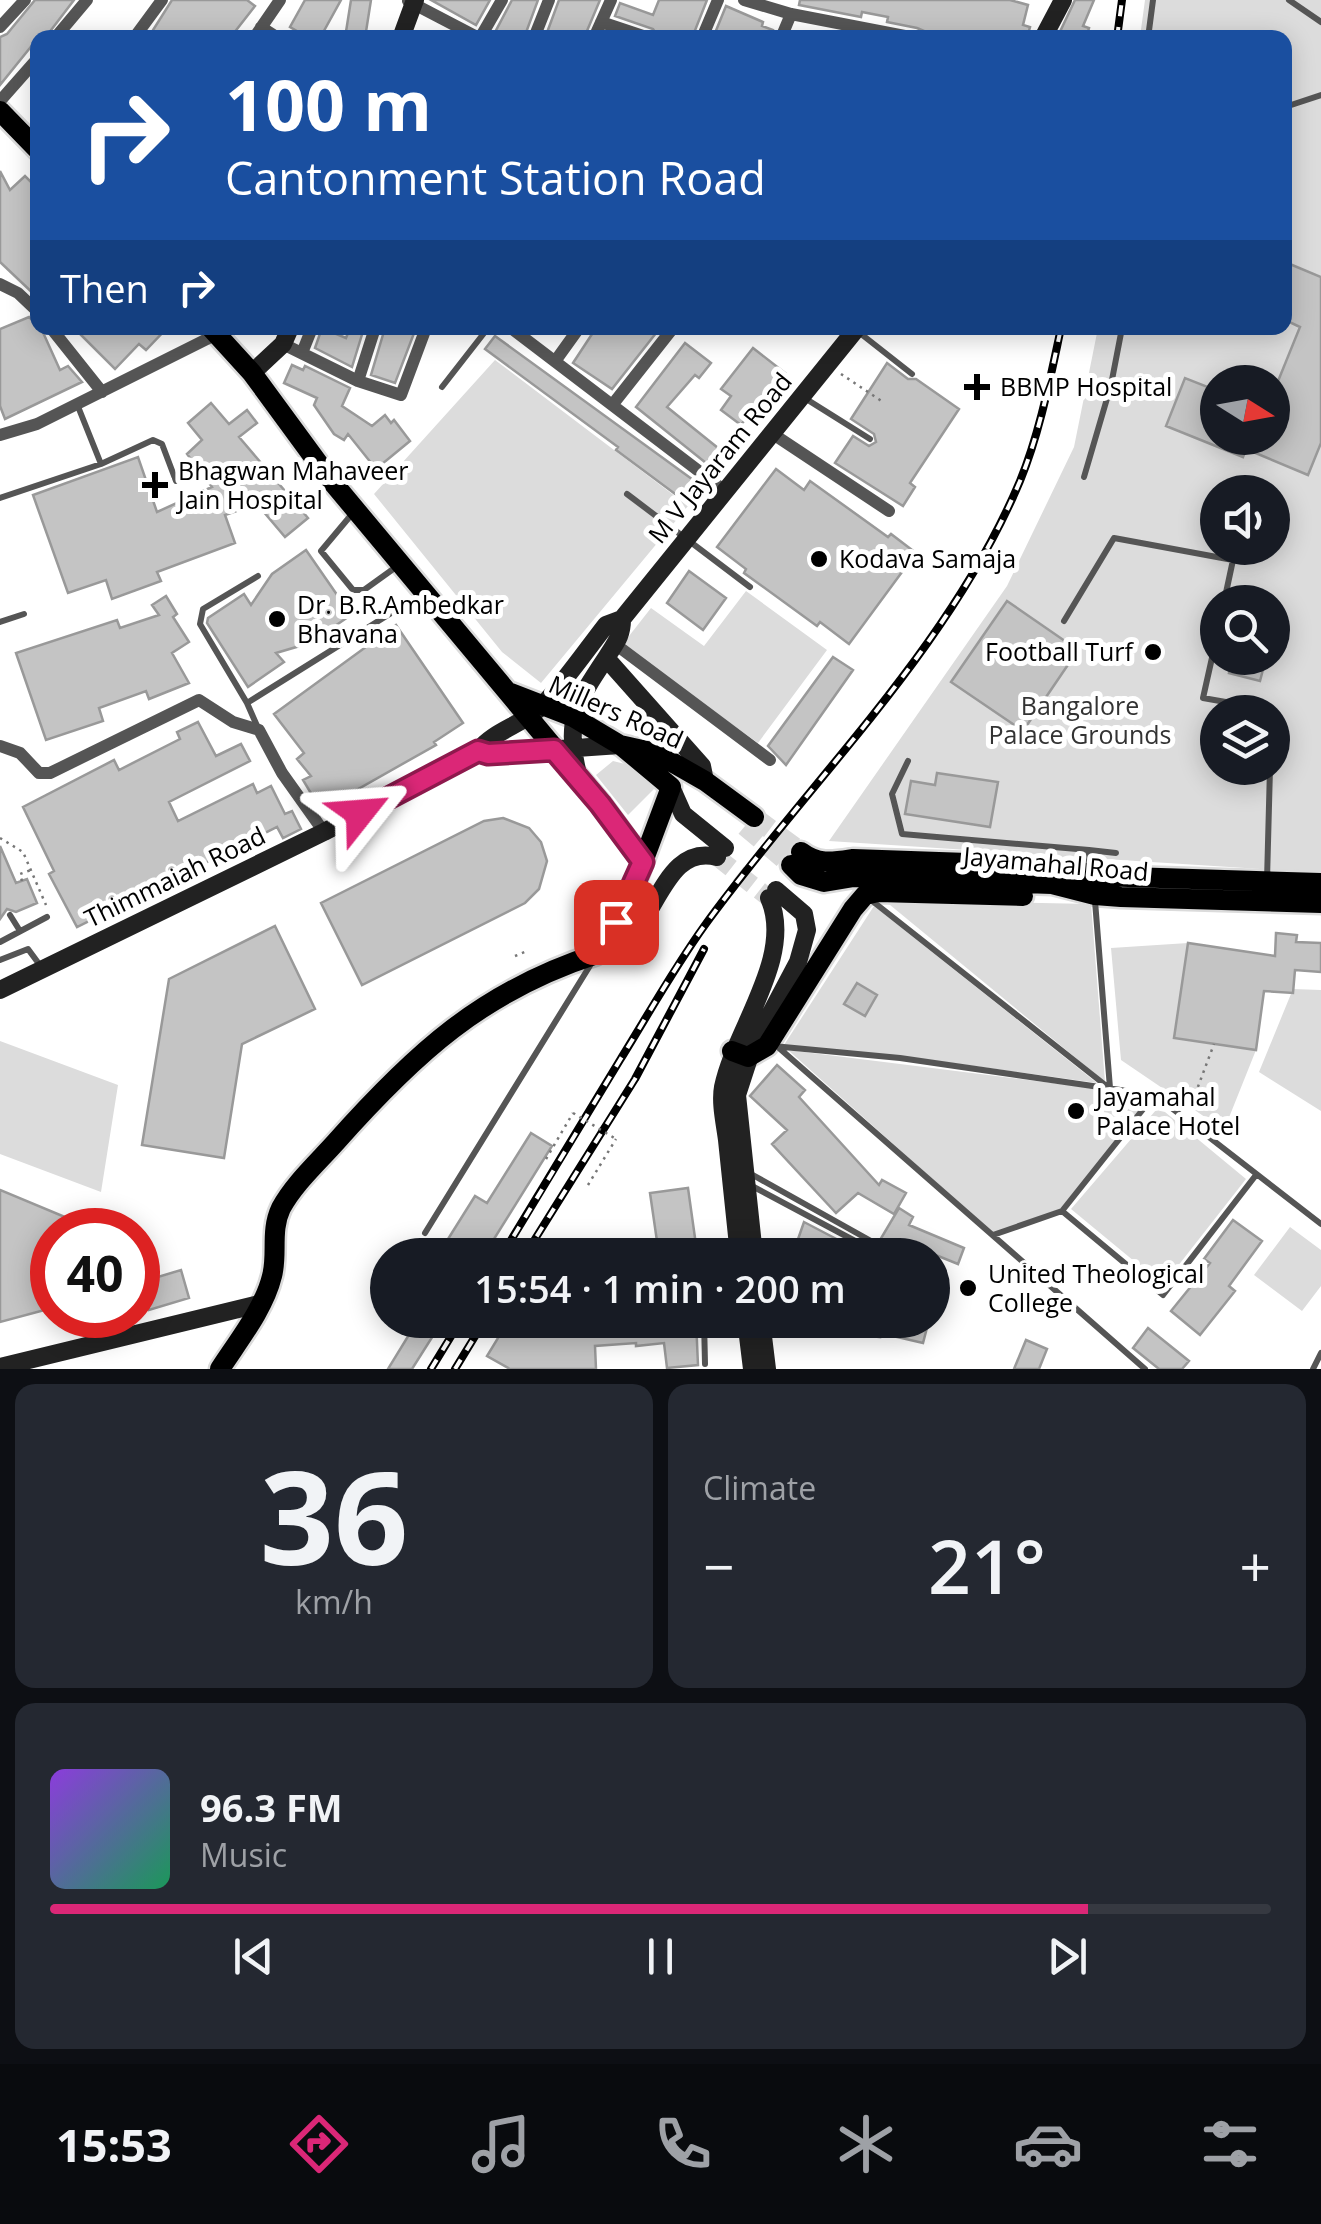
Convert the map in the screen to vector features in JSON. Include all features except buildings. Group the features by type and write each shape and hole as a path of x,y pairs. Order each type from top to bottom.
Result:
{"main road":[{"path":"0,111 30,142"},
{"name":"Millers Road","path":"218,335 505,690 534,712 573,717 620,745 652,751 705,781 750,821 686,786 672,787 629,898 597,954"},
{"path":"534,712 643,862"},
{"path":"620,745 672,787"},
{"name":"Jayamahal Road","path":"1321,883 1097,876 1056,866 853,859 826,863 796,859 802,875 824,882 854,877 1052,884 1095,895 1321,903"},
{"path":"740,1054 773,1046 865,895 1095,895"},
{"path":"220,1369 273,1275 272,1242 280,1210 356,1120 424,1050 496,996 548,970 597,954"}],"street":[{"path":"0,27 25,0"},
{"path":"62,30 87,0"},
{"path":"140,30 162,0"},
{"path":"258,30 280,0"},
{"path":"480,30 502,0"},
{"path":"537,30 549,0"},
{"path":"598,30 611,0"},
{"path":"705,30 718,0"},
{"path":"744,0 791,14 874,30"},
{"path":"403,30 412,2 464,30"},
{"path":"1046,30 1057,2"},
{"path":"784,30 791,14"},
{"path":"601,22 626,30"},
{"path":"830,30 832,22"},
{"path":"0,101 30,67"},
{"path":"0,284 30,304"},
{"path":"57,335 102,392"},
{"path":"0,436 36,424 102,392 207,335"},
{"path":"304,348 309,335"},
{"path":"358,381 374,335"},
{"path":"252,374 286,336 358,381 400,395 423,335"},
{"path":"521,335 725,491"},
{"path":"556,360 574,335"},
{"path":"613,404 667,335"},
{"name":"M V Jayaram Road","path":"534,712 606,625 622,619 851,335"},
{"path":"773,434 889,511"},
{"name":"M V Jayaram Road","path":"563,750 573,717 622,634 622,619"},
{"path":"610,651 770,760"},
{"path":"610,651 702,766 705,781"},
{"path":"0,746 20,754 40,773 50,772 200,700 234,722 258,730 282,773 324,832"},
{"name":"Thimmaiah Road","path":"0,990 324,832 478,751 486,741 534,712"},
{"name":"Thimmaiah Road","path":"478,751 488,754 620,745"},
{"path":"597,954 626,940 676,869 690,857 721,852 683,814 672,787"},
{"path":"745,1238 722,1092 740,1054 768,971 776,939 772,894 804,914 807,930 785,993 740,1054 738,1095 746,1177 746,1238"},
{"path":"0,1367 259,1304"},
{"path":"748,1338 752,1369"},
{"path":"764,1338 767,1369"}],"lane":[{"path":"1149,30 1153,0"},
{"path":"1289,0 1321,22"},
{"path":"1292,105 1321,95"},
{"path":"442,387 483,335"},
{"path":"865,335 912,374"},
{"path":"1084,477 1112,386 1121,335"},
{"path":"802,396 870,438"},
{"path":"77,404 101,464"},
{"path":"0,498 101,464 153,440 162,444 176,481"},
{"path":"627,494 750,587"},
{"path":"356,510 330,536 322,552 354,590 364,590 402,563"},
{"path":"1064,621 1114,538 1233,560 1228,585"},
{"path":"258,576 203,610 200,624 247,703 258,730"},
{"path":"247,703 425,592"},
{"path":"0,622 24,614"},
{"path":"908,761 892,794 902,834 1116,852"},
{"path":"1267,881 1270,785"},
{"path":"1088,864 1089,850"},
{"path":"865,895 1110,1088"},
{"path":"1095,895 1110,1088"},
{"path":"10,915 20,931"},
{"path":"0,942 47,917"},
{"path":"0,960 28,949 42,969"},
{"path":"425,1233 597,954"},
{"path":"773,1046 900,1058 1110,1088 1152,1098 1321,1224"},
{"path":"773,1046 1145,1369"},
{"path":"993,1235 1062,1211 1152,1098"},
{"path":"1062,1211 1163,1296 1256,1175"},
{"path":"746,1177 857,1238"},
{"path":"704,1338 705,1364"},
{"path":"1312,1369 1321,1353"}],"path":[{"path":"828,365 883,402"},
{"path":"0,838 23,852 46,903 47,917"},
{"path":"22,880 20,874 32,870"},
{"path":"515,956 527,951"},
{"path":"1186,1120 1214,1044"},
{"path":"546,1159 573,1113 616,1140 588,1185"}],"green space":[{"name":"Bangalore Palace Grounds","path":"1145,0 1321,0 1321,873 829,841 1007,586 1074,447 1097,335 1292,335 1292,30 1141,30"},
{"path":"495,360 688,506 541,683 502,652 374,494"},
{"path":"746,591 827,650 758,743 622,645 651,608 704,646"},
{"path":"613,761 645,769 656,787 628,815 596,775"},
{"path":"884,900 1091,904 1105,1082"},
{"path":"874,906 1097,1083 901,1056 784,1045"},
{"path":"1188,943 1174,1038 1256,1050 1224,1130 1121,1060 1111,948"},
{"path":"1293,989 1321,990 1321,1111 1259,1072"},
{"path":"0,1041 118,1085 101,1192 0,1154"},
{"path":"788,1050 1151,1098 1060,1209 993,1233"},
{"path":"1156,1110 1165,1112 1246,1179 1163,1285 1071,1209"},
{"path":"1290,1227 1321,1250 1321,1286 1302,1311 1254,1275"}],"tunnel":[{"path":"754,817 801,852"},
{"path":"745,826 791,865"},
{"path":"717,857 769,898"}],"railway":[{"path":"1118,30 1122,0"},
{"path":"512,1238 694,941 876,712 956,601 1020,481 1039,425 1059,335"},
{"path":"536,1238 635,1079 704,949"},
{"path":"431,1369 450,1338"},
{"path":"455,1369 474,1338"}],"place":[{"name":"BBMP Hospital","path":"977,387"},
{"name":"Bhagwan Mahaveer Jain Hospital","path":"155,485"},
{"name":"Kodava Samaja","path":"819,559"},
{"name":"Dr. B.R.Ambedkar Bhavana","path":"277,619"},
{"name":"Football Turf","path":"1153,652"},
{"name":"Jayamahal Palace Hotel","path":"1076,1111"},
{"name":"United Theological College","path":"968,1288"}],"route":[{"path":"360,813 478,751 488,754 554,750 643,862 616,922"}]}
